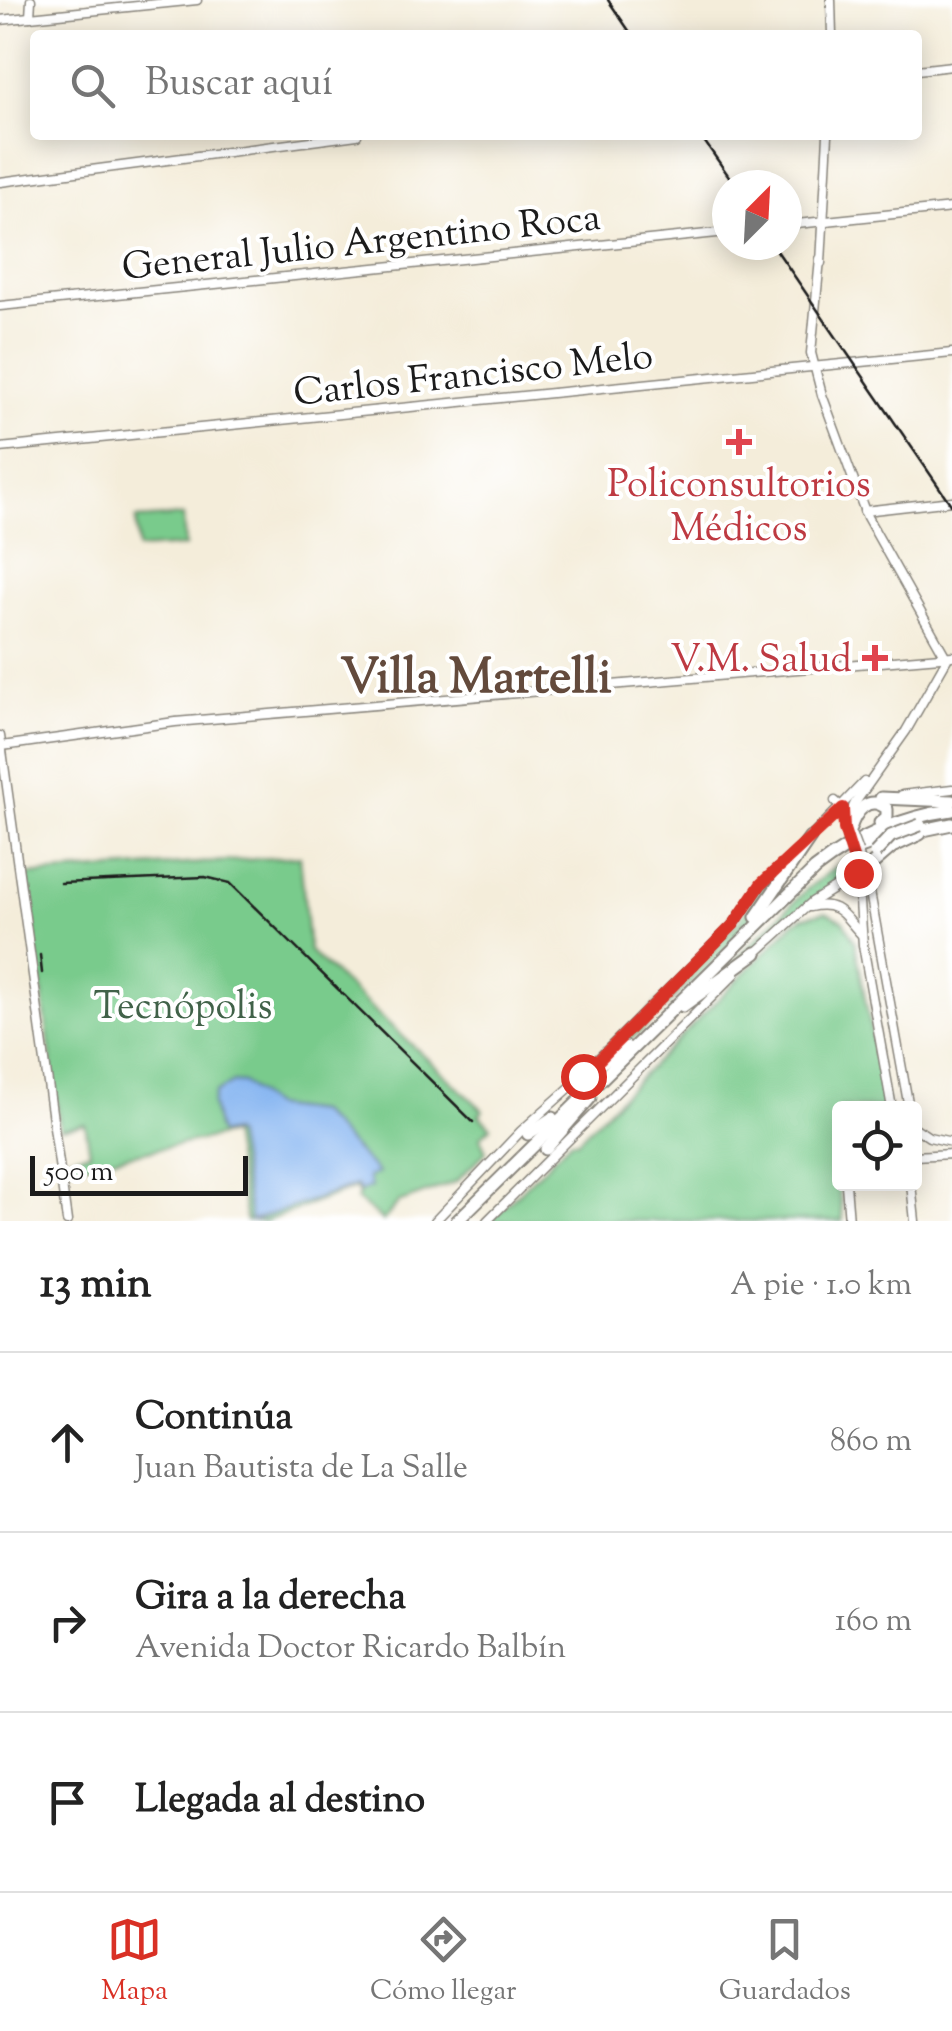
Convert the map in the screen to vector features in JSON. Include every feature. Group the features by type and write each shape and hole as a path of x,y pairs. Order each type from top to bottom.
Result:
{"highway":[{"path":"881,798 950,814"},
{"path":"466,1221 806,876 831,856 880,823 886,818 887,810 881,804 872,803 859,810 852,844"},
{"path":"880,823 950,814"},
{"path":"867,865 895,834 950,814"},
{"path":"454,1221 852,844 886,838 950,814"},
{"path":"831,856 894,824 950,814"},
{"path":"867,865 950,814"},
{"path":"722,959 757,916 810,838"},
{"path":"683,1006 756,953"},
{"path":"583,1076 657,1023"},
{"path":"528,1134 587,1097"},
{"path":"546,1149 587,1097"},
{"path":"454,1221 465,1205"}],"street":[{"path":"30,0 30,17"},
{"path":"0,20 198,0"},
{"path":"831,0 832,30"},
{"path":"922,69 952,66"},
{"path":"0,182 320,140"},
{"path":"828,140 813,362 864,511 950,656"},
{"path":"802,224 952,208"},
{"name":"General Julio Argentino Roca","path":"0,306 712,234"},
{"name":"Carlos Francisco Melo","path":"0,448 813,362 952,353"},
{"path":"864,511 952,501"},
{"path":"67,1221 1,741 174,722 950,656"},
{"path":"434,1221 734,924 761,884 851,801 906,732 950,656"},
{"path":"835,801 952,790"},
{"path":"851,801 852,844 867,865 908,1101"},
{"path":"487,1221 756,953 804,909 867,865"},
{"path":"867,865 862,938 891,1101"},
{"path":"804,909 822,904 834,906 847,915 862,938"},
{"path":"862,938 878,938"},
{"path":"878,1030 885,1024 894,1026"},
{"path":"922,1134 951,1142"},
{"path":"922,1156 952,1154"},
{"path":"847,1191 849,1221"},
{"path":"913,1191 915,1221"}],"green space":[{"path":"183,516 185,546 138,549 136,519"},
{"name":"Tecnópolis","path":"300,856 309,951 483,1110 479,1115 491,1127 480,1137 486,1152 456,1182 398,1203 383,1221 357,1200 355,1188 266,1221 246,1221 231,1134 65,1168 64,1158 90,1152 85,1124 60,1129 27,875"},
{"path":"849,857 854,873 715,980 807,889"},
{"path":"791,858 756,914 721,953 640,1032 596,1065 739,921 759,890"},
{"path":"826,912 843,921 855,942 884,1101 832,1101 832,1191 839,1191 843,1221 490,1221 571,1140 577,1141 803,917"}],"water":[{"path":"233,1082 244,1083 272,1106 318,1112 378,1173 368,1177 371,1187 360,1192 356,1185 251,1221 236,1137 233,1132 220,1134 212,1105 215,1093"}],"railway":[{"path":"608,0 629,30"},
{"path":"704,140 724,170"},
{"path":"783,260 952,506"},
{"path":"60,883 205,877 230,883 473,1122"},
{"path":"40,955 42,973"}],"place":[{"name":"Policonsultorios Médicos","path":"739,442"},
{"name":"V.M. Salud","path":"875,658"}],"district":[{"name":"Villa Martelli","path":"476,675"}],"route":[{"path":"583,1076 734,924 761,884 843,808 844,829 858,873"}]}
